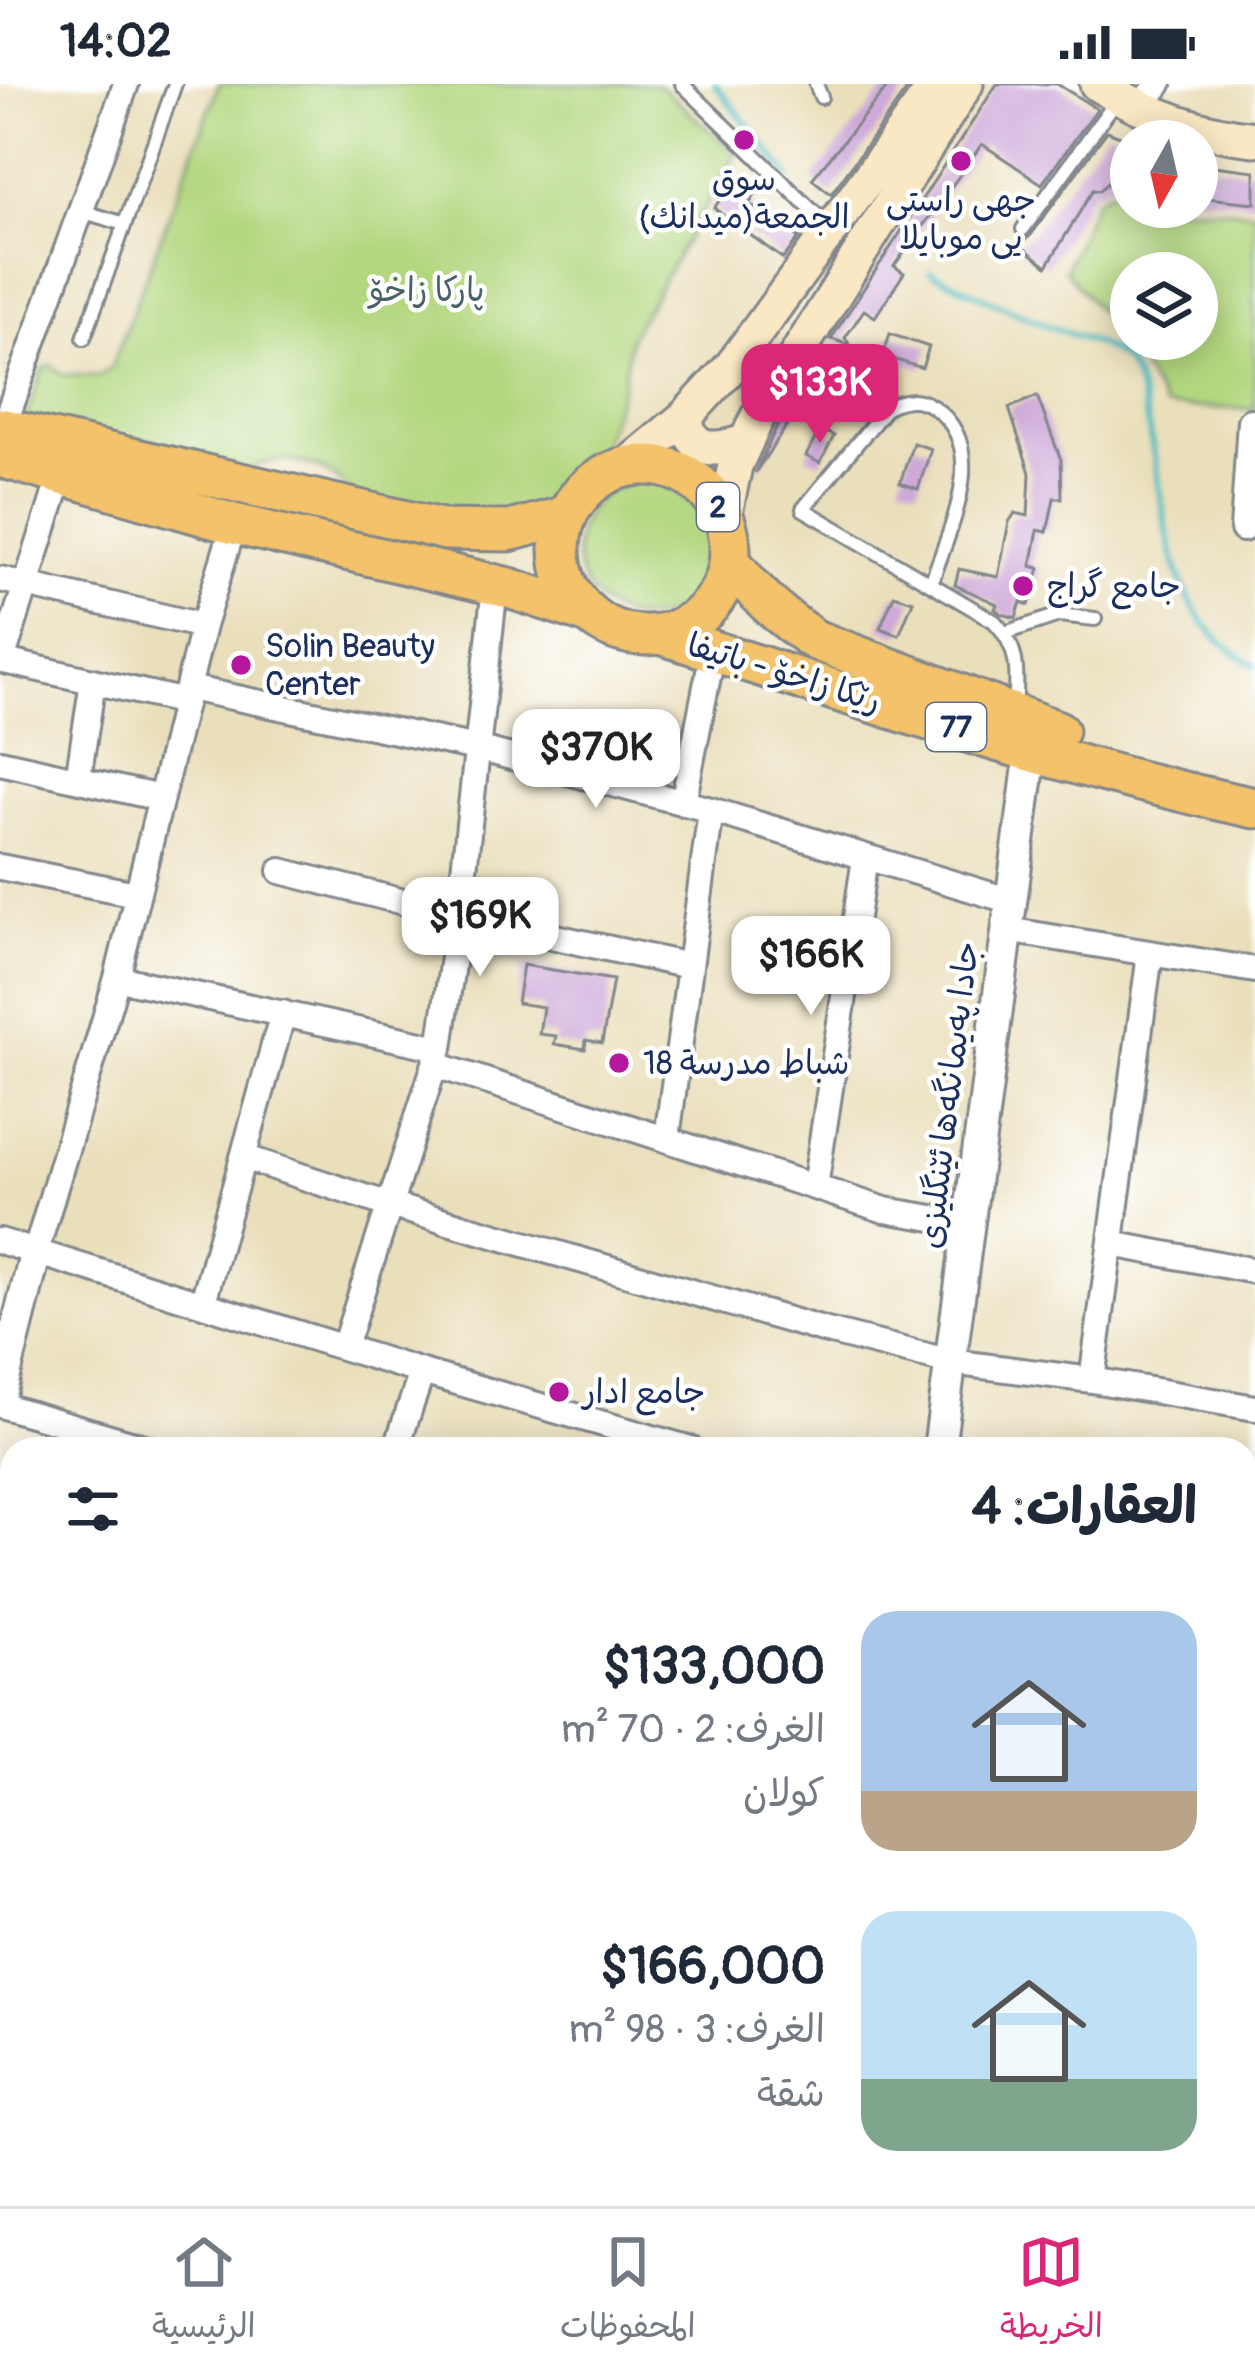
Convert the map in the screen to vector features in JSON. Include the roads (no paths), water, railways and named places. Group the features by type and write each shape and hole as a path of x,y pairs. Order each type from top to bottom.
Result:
{"highway":[{"path":"1,438 61,475 234,524 502,587 589,614"},
{"path":"1,438 446,530 500,531 566,516"},
{"name":"2","path":"625,467 649,465 683,475 712,497 724,518 730,561 714,601 681,628 660,634"},
{"path":"625,467 590,486 566,516 561,569 572,594 610,628 635,635 660,634"},
{"path":"500,531 526,550 525,574 502,587"},
{"name":"رێکا زاخۆ - باتیفا","path":"730,561 767,605 815,640 1023,734 1177,791 1255,808"},
{"name":"رێکا زاخۆ - باتیفا","path":"660,634 1023,734 1255,780"}],"main road":[{"path":"625,467 685,417 731,367 938,84"},
{"path":"724,518 745,442 966,84"},
{"path":"1129,93 1199,130 1255,140"},
{"path":"685,417 691,439 700,446 725,448 745,442"}],"street":[{"path":"1,438 126,84"},
{"path":"1243,530 1250,421 1255,422"},
{"path":"61,475 12,582 1,660 93,681 477,748 683,802 866,858 1009,916 1150,954 1255,970"},
{"path":"0,1395 36,1251 117,978 202,626 234,524"},
{"path":"12,582 202,626"},
{"path":"344,1347 438,1056 502,587"},
{"path":"683,802 713,651"},
{"path":"78,779 93,681"},
{"name":"جادا په‌يمانگه‌ها ئێنگليزى","path":"941,1437 1009,916 1023,734"},
{"path":"0,762 160,798"},
{"path":"667,1138 711,810"},
{"path":"815,1187 866,858"},
{"path":"0,894 4,868 136,894"},
{"path":"280,871 689,966"},
{"path":"1092,1379 1150,954"},
{"path":"117,978 283,1013 438,1056 885,1210 969,1224"},
{"path":"203,1302 283,1013"},
{"path":"244,1157 389,1205 823,1330 951,1362 1092,1379 1255,1408"},
{"path":"0,1241 649,1437"},
{"path":"1112,1244 1255,1271"},
{"path":"400,1437 422,1372"},
{"path":"0,1405 110,1437"}],"lane":[{"path":"84,338 176,84"},
{"path":"682,84 832,230"},
{"path":"1023,229 1129,93"},
{"path":"81,211 125,224"},
{"path":"931,584 964,482 963,453 949,418 925,402 904,399 888,406 803,509 931,584 981,612 1006,633 1018,664 1023,734"},
{"path":"1006,633 1059,615 1094,619"}],"waterway":[{"path":"715,84 789,176"},
{"path":"930,272 1096,343 1128,365 1142,400 1167,529 1186,592 1202,620 1225,645 1255,665"}],"place":[{"name":"سوق الجمعة(ميدانك)","path":"744,140"},
{"name":"جهى راستى يى موبايلا","path":"961,161"},
{"name":"جامع گراج","path":"1023,586"},
{"name":"Solin Beauty Center","path":"241,665"},
{"name":"18 شباط مدرسة","path":"619,1063"},
{"name":"جامع ادار","path":"559,1392"}],"park label":[{"name":"پارکا زاخۆ","path":"427,290"}]}
